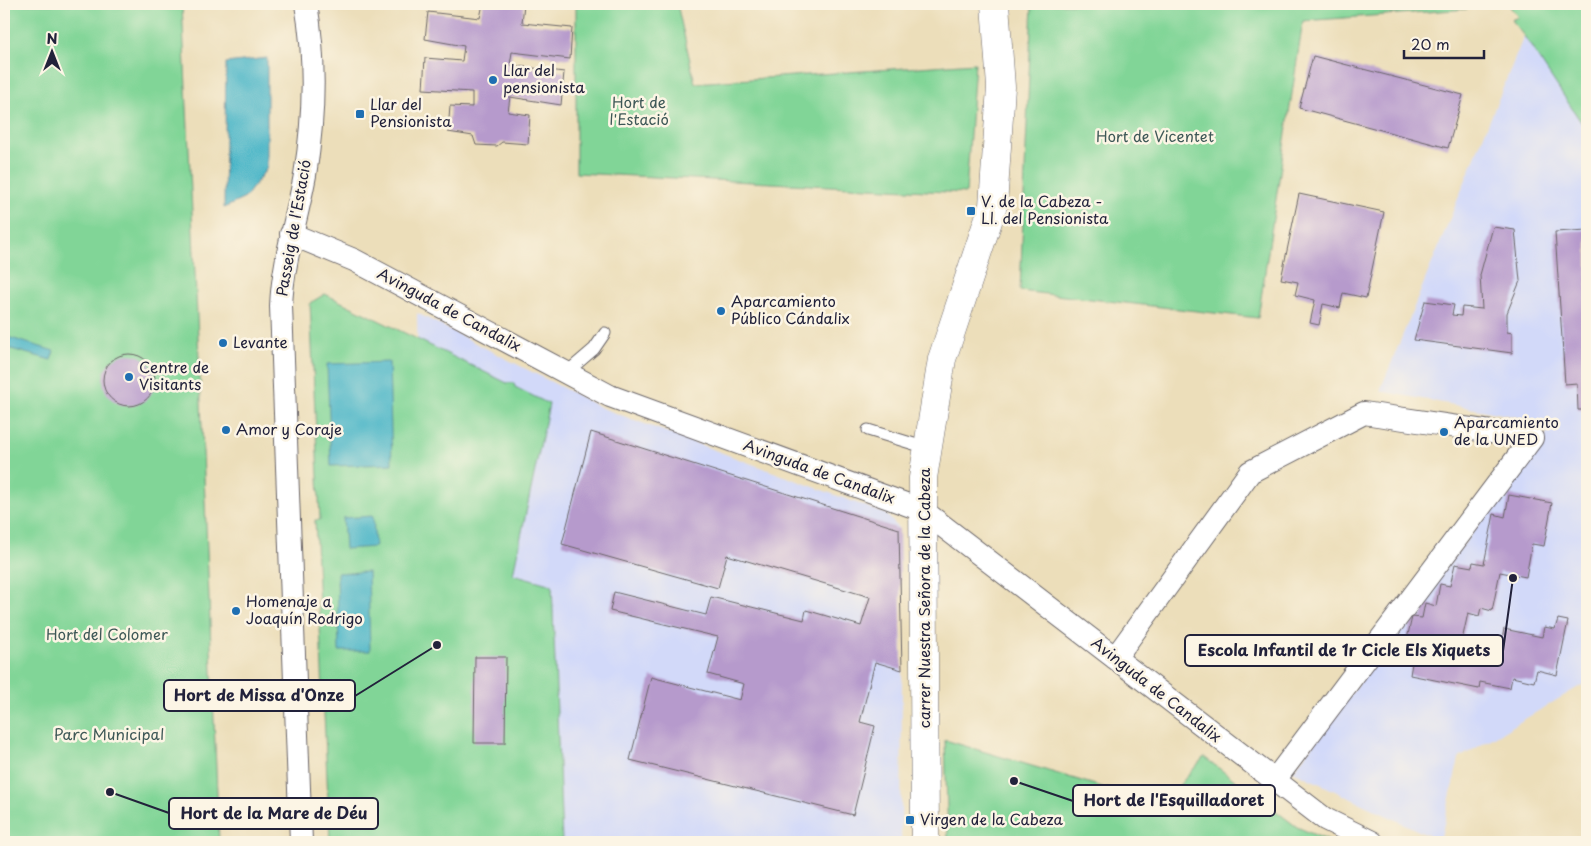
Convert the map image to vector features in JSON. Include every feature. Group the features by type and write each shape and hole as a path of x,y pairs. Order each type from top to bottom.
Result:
{"street":[{"name":"Passeig de l'Estació","path":"300,842 281,306 282,281 304,176 311,117 311,53 306,4"},
{"name":"carrer Nuestra Señora de la Cabeza","path":"925,842 923,478 942,359 993,206 1001,87 995,4"},
{"name":"Avinguda de Candalix","path":"291,234 354,260 610,396 922,510 1325,819 1372,842"},
{"path":"1115,658 1250,472 1259,467 1364,413 1532,438 1274,781"}],"lane":[{"path":"566,372 594,349 605,333"},
{"path":"868,430 927,448"}],"shaded area":[{"path":"1524,36 1587,131 1587,682 1459,758 1440,841 1293,771 1554,424 1380,391"},
{"path":"417,313 602,408 886,514 899,529 902,670 901,842 562,842 552,586 420,549"}],"green space":[{"name":"Parc Municipal","path":"4,4 182,4 219,842 4,842"},
{"name":"Hort de l'Estació","path":"576,4 677,4 695,83 975,63 966,193 576,173"},
{"name":"Hort de Vicentet","path":"1032,4 1462,4 1467,9 1303,21 1258,318 1020,291"},
{"path":"1508,4 1587,4 1587,131 1524,36 1511,20 1518,17"},
{"path":"325,294 507,383 514,383 515,387 549,404 513,574 552,585 562,842 330,842 315,520 320,520 310,303"},
{"path":"945,740 1162,805 1204,757 1297,827 1331,842 948,842"}],"water":[{"path":"267,58 267,168 245,198 224,208 226,63"},
{"path":"4,336 54,351 51,360 4,347"},
{"path":"389,362 392,464 331,466 327,364"},
{"path":"373,516 375,547 345,549 343,518"},
{"path":"368,572 370,651 339,651 337,573"}],"building":[{"name":"Llar del pensionista","path":"483,4 524,4 522,23 572,28 570,59 512,52 510,65 564,72 561,105 510,97 508,112 530,115 528,144 502,142 497,146 476,145 473,136 448,132 450,106 472,107 472,92 423,89 425,58 462,61 464,46 425,39 428,12 480,18"},
{"path":"1313,56 1463,95 1448,148 1299,108"},
{"path":"1299,194 1384,212 1366,298 1343,293 1340,308 1323,304 1319,325 1310,323 1315,300 1295,295 1298,282 1281,279"},
{"path":"1493,227 1515,230 1520,281 1507,313 1507,332 1512,333 1512,353 1414,340 1425,301 1454,305 1452,315 1461,316 1462,307 1482,309 1480,275"},
{"path":"1587,230 1587,410 1578,410 1577,383 1565,384 1555,232"},
{"name":"Centre de Visitants","path":"129,354 139,356 147,362 153,370 155,380 153,390 147,398 139,404 129,406 119,404 111,398 105,390 103,380 105,370 111,362 119,356"},
{"path":"591,432 899,529 902,670 875,662 860,722 875,726 853,815 630,760 651,677 740,700 744,684 708,674 718,637 610,611 614,592 706,615 711,597 804,620 806,610 861,626 870,597 727,555 718,588 562,544"},
{"path":"1509,495 1552,503 1544,546 1532,544 1526,577 1500,572 1492,611 1481,608 1479,616 1468,613 1459,654 1492,661 1496,639 1502,640 1504,629 1542,637 1544,627 1555,629 1558,619 1568,621 1557,675 1537,670 1534,682 1512,677 1510,688 1480,682 1479,689 1410,675 1416,640 1407,639 1412,617 1422,618 1425,603 1436,606 1440,584 1450,586 1455,564 1472,567 1473,562 1484,564 1494,514 1505,517"},
{"path":"475,657 506,657 505,743 474,743"}],"place":[{"name":"Llar del pensionista","path":"493,80"},
{"name":"Llar del Pensionista","path":"360,114"},
{"name":"V. de la Cabeza - Ll. del Pensionista","path":"971,211"},
{"name":"Aparcamiento Público Cándalix","path":"721,311"},
{"name":"Levante","path":"223,343"},
{"name":"Centre de Visitants","path":"129,377"},
{"name":"Amor y Coraje","path":"226,430"},
{"name":"Aparcamiento de la UNED","path":"1444,432"},
{"name":"Escola Infantil de 1r Cicle Els Xiquets","path":"1513,578"},
{"name":"Homenaje a Joaquín Rodrigo","path":"236,611"},
{"name":"Hort de Missa d'Onze","path":"437,645"},
{"name":"Hort de l'Esquilladoret","path":"1014,781"},
{"name":"Hort de la Mare de Déu","path":"110,792"},
{"name":"Virgen de la Cabeza","path":"910,820"}],"park label":[{"name":"Hort del Colomer","path":"107,635"}]}
